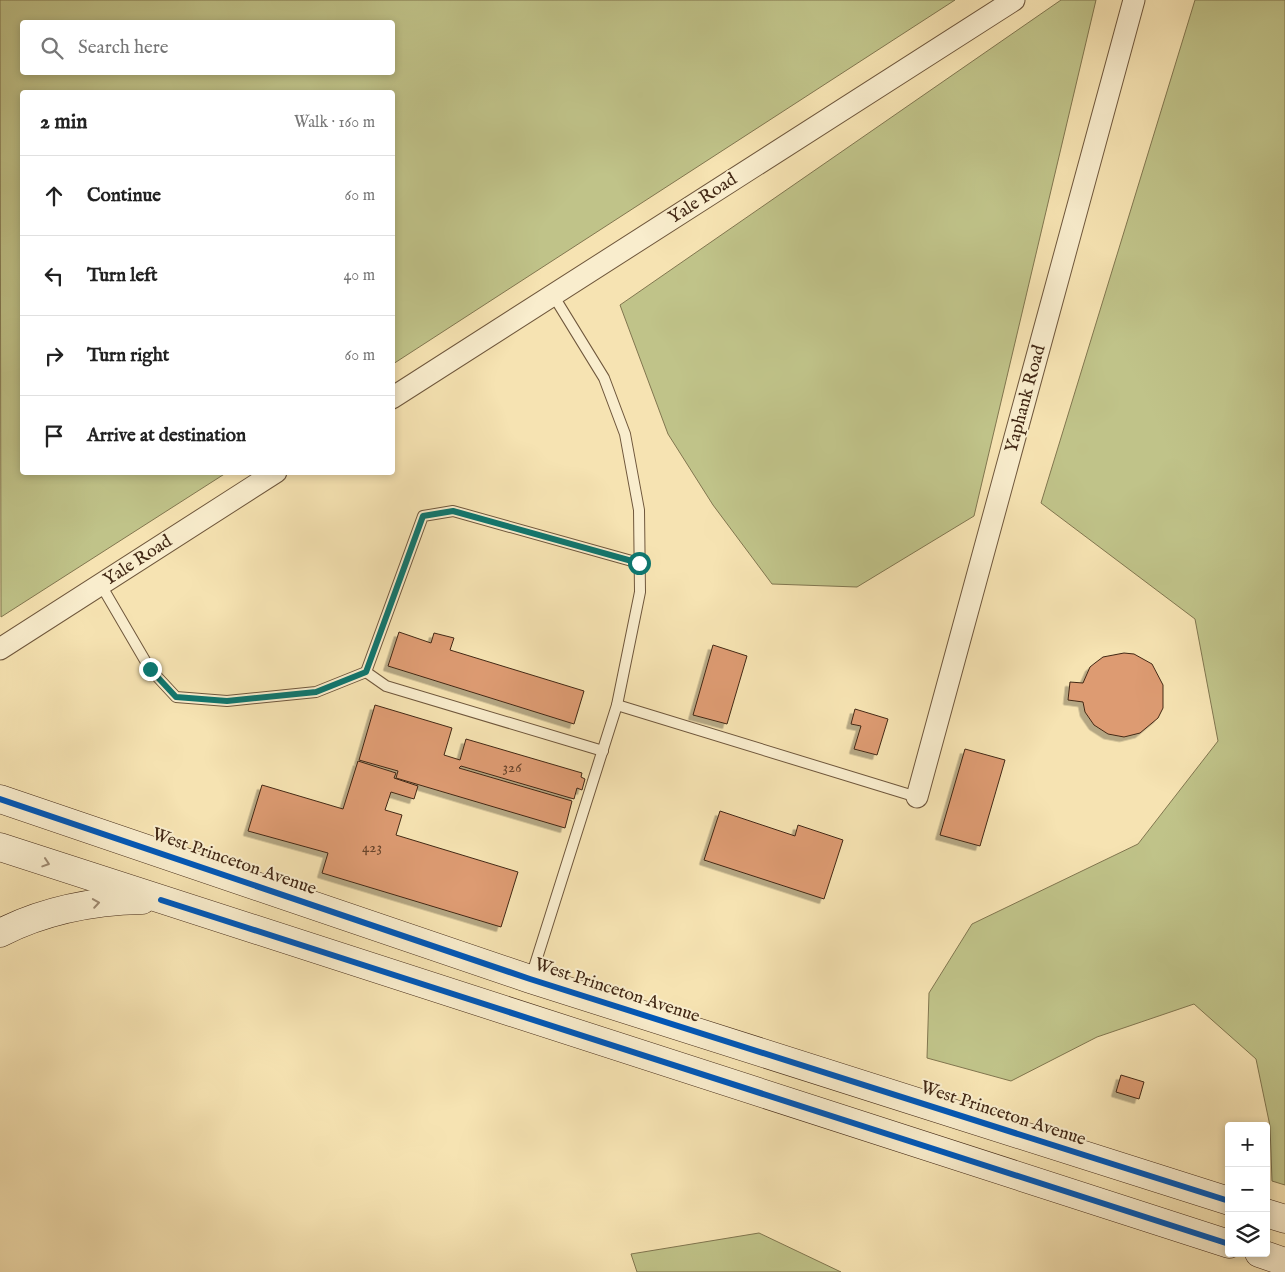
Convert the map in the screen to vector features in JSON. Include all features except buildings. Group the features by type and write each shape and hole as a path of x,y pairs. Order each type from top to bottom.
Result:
{"street":[{"name":"Yale Road","path":"395,396 1014,0"},
{"name":"Yaphank Road","path":"916,797 1134,0"},
{"name":"Yale Road","path":"0,649 271,475"},
{"name":"West Princeton Avenue","path":"0,799 530,979 1225,1200"},
{"path":"0,847 1225,1243"},
{"path":"0,933 21,922 66,908 113,901 161,900"},
{"path":"1270,1214 1285,1219"},
{"path":"1270,1257 1285,1262"}],"lane":[{"path":"530,979 617,705 640,592 639,510 625,434 604,378 553,295"},
{"path":"101,585 150,669 176,697 227,701 316,692 366,672 423,516 453,511 639,563"},
{"path":"366,672 386,686 603,750"},
{"path":"617,705 916,797"}],"green space":[{"path":"0,0 955,0 395,363 395,90 20,90 20,475 223,475 1,617"},
{"path":"1061,0 1096,0 974,516 857,587 772,584 713,505 668,434 620,305"},
{"path":"1195,0 1285,0 1285,1185 1272,1181 1270,1122 1256,1059 1194,1004 1097,1037 1011,1081 927,1058 929,993 972,924 1138,844 1218,741 1195,619 1041,503"},
{"path":"759,1233 841,1272 637,1272 631,1254"}],"cycle path":[{"path":"0,799 530,979 1225,1200"},
{"path":"161,900 1225,1243"}],"route":[{"path":"150,669 176,697 227,701 316,692 366,672 423,516 453,511 639,563"}]}
